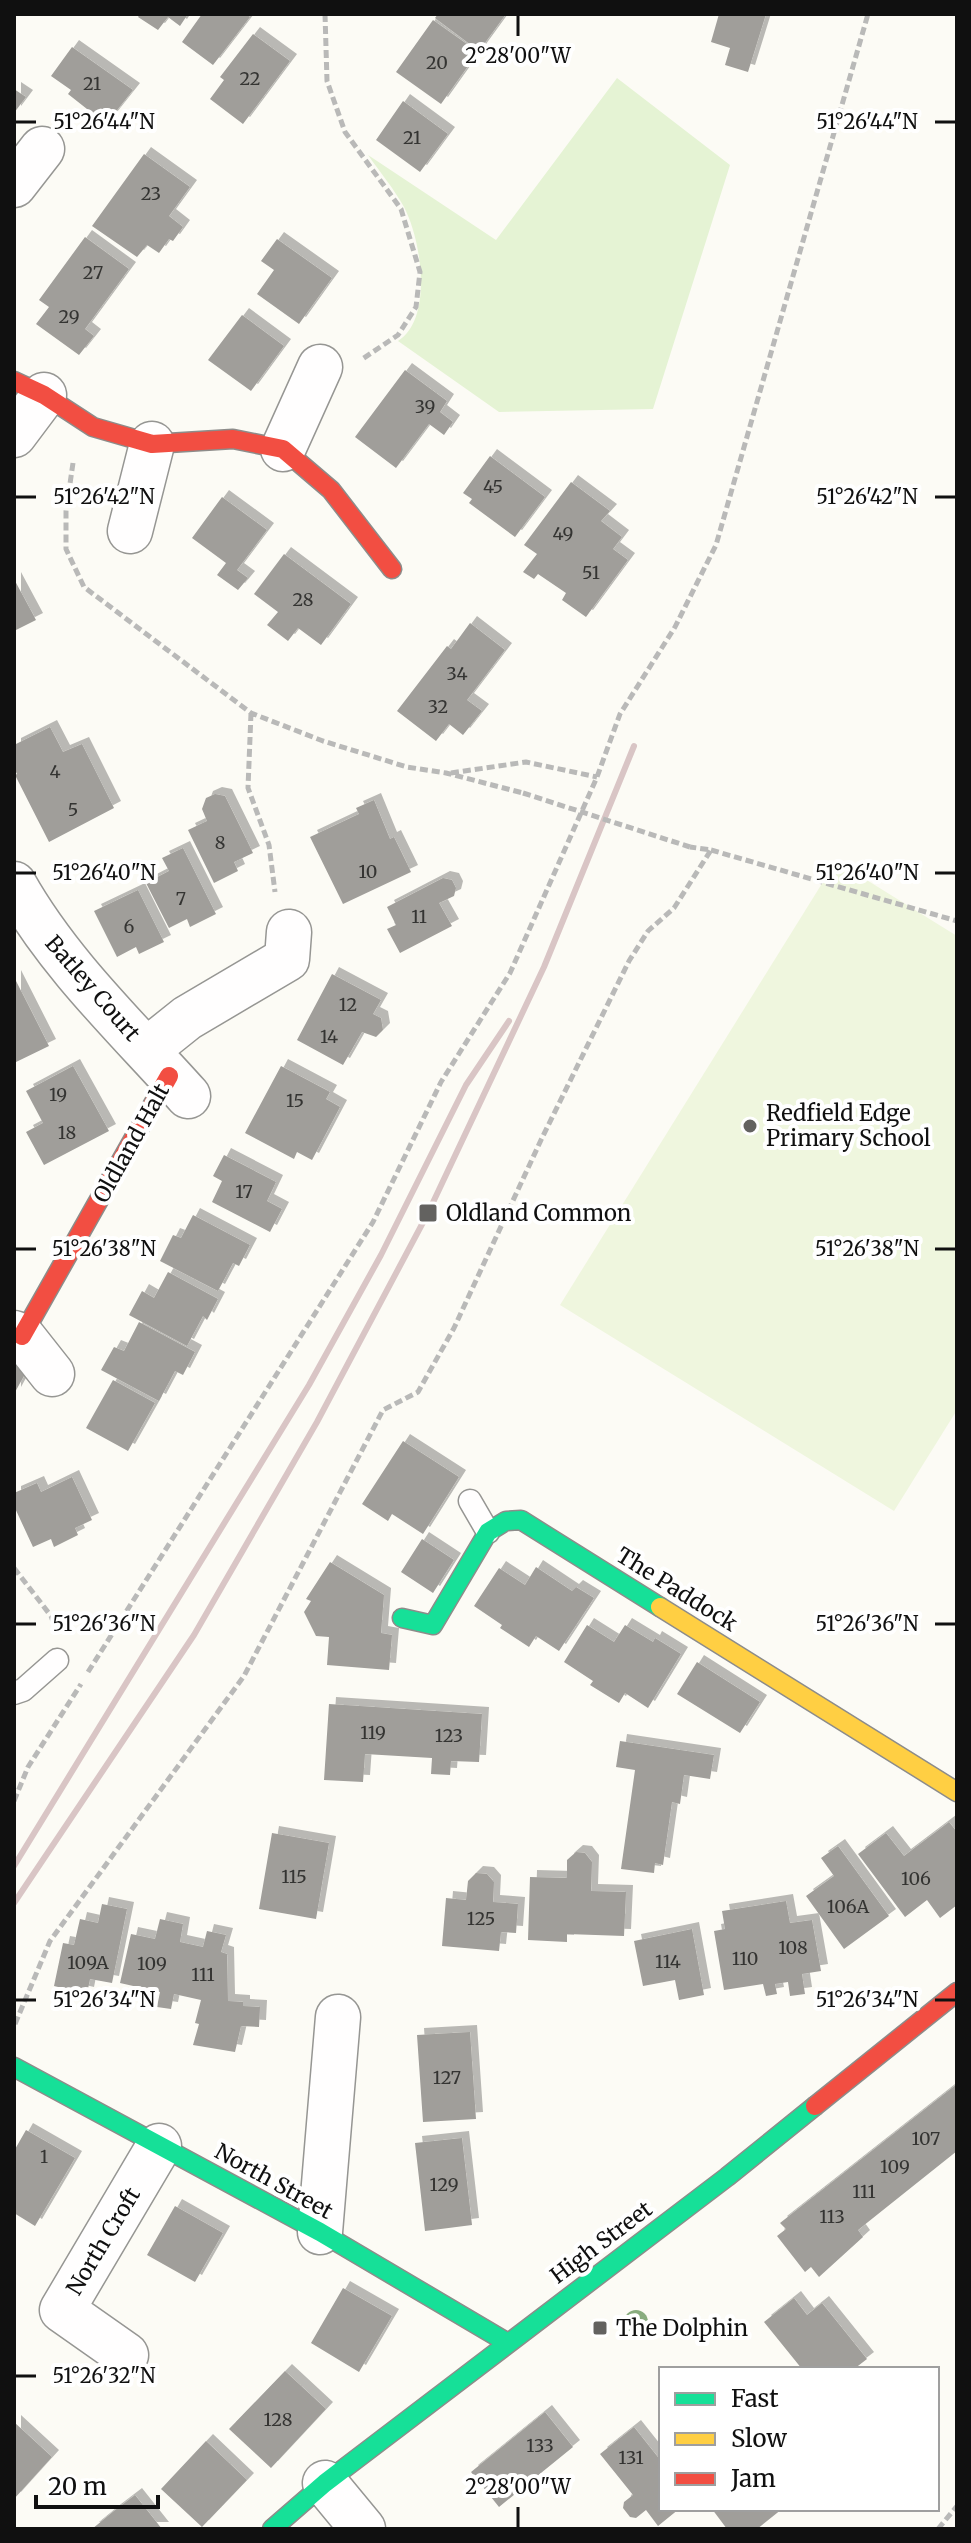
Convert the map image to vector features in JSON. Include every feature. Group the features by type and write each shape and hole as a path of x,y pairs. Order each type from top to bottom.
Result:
{"street":[{"path":"14,185 42,149"},
{"path":"283,449 318,372"},
{"path":"14,435 29,388 93,427 152,444 233,439 283,449 331,490 392,569"},
{"path":"130,531 152,444"},
{"name":"Batley Court","path":"20,907 81,980 168,1074 187,1018 287,959 289,932"},
{"name":"Oldland Halt","path":"52,1374 18,1334 168,1074"},
{"name":"The Paddock","path":"488,1532 506,1521 521,1520 957,1792"},
{"path":"402,1618 433,1625 488,1532"},
{"name":"High Street","path":"272,2529 325,2483 727,2177 957,1992"},
{"path":"320,2232 338,2017"},
{"name":"North Street","path":"14,2067 320,2232 508,2343"},
{"name":"North Croft","path":"126,2355 62,2310 159,2146"},
{"path":"325,2483 363,2529"}],"lane":[{"path":"470,1501 488,1532"},
{"path":"14,1693 23,1690 57,1660"}],"path":[{"path":"318,372 351,366 398,335 416,307 420,272 401,209 345,132 327,81 325,14"},
{"path":"14,1801 28,1767 373,1222 441,1082 510,973 597,777 620,714 675,627 716,545 868,14"},
{"path":"93,427 74,459 66,511 66,549 84,587 251,713 323,741 407,767 446,773 523,793 690,847 711,850 957,921"},
{"path":"251,713 248,788 269,845 277,917 289,932"},
{"path":"446,773 526,762 597,777"},
{"path":"14,2026 50,1941 244,1676 383,1410 418,1392 454,1328 629,961 648,931 674,908 711,850"},
{"path":"14,1568 51,1616 60,1641 57,1660"},
{"path":"938,2529 957,2506"}],"green space":[{"path":"617,78 730,165 653,409 499,412 398,341 417,315 421,277 419,257 404,207 368,155 496,240"},
{"path":"836,861 957,936 957,1410 894,1511 560,1305"}],"building":[{"path":"140,14 188,14 180,26 168,17 158,30 138,17"},
{"path":"202,14 246,14 250,17 213,65 182,42"},
{"path":"438,14 506,14 479,51 435,18"},
{"path":"719,14 766,14 748,72 725,65 730,48 711,42"},
{"path":"433,20 478,52 441,104 396,72"},
{"path":"253,34 290,61 243,124 210,99 224,80 220,77"},
{"path":"72,47 133,90 106,124 68,94 71,90 51,76"},
{"path":"14,89 26,97 14,113"},
{"path":"403,101 448,134 420,172 376,140"},
{"path":"144,154 190,187 169,216 183,227 173,241 169,239 159,253 147,245 137,257 92,226"},
{"path":"85,237 129,269 85,329 94,336 79,355 36,324 49,307 39,300"},
{"path":"277,239 332,278 299,324 257,294 274,270 261,261"},
{"path":"242,315 284,346 251,391 208,360"},
{"path":"405,370 447,401 440,412 453,422 444,435 429,424 396,468 355,437"},
{"path":"490,456 545,497 515,537 469,503 472,499 463,493"},
{"path":"571,482 610,511 601,521 622,537 613,549 628,560 586,617 562,600 566,593 538,574 534,579 523,572 537,554 524,545"},
{"path":"222,497 267,530 237,570 248,578 238,590 217,575 226,563 192,538"},
{"path":"284,554 351,604 321,645 298,628 288,641 267,625 278,612 254,594"},
{"path":"14,579 36,620 14,631"},
{"path":"470,623 505,650 467,700 482,711 463,735 449,724 436,741 397,711 447,646 451,649"},
{"path":"50,727 63,752 82,744 114,808 49,842 15,775 14,745"},
{"path":"215,794 225,796 253,853 234,862 238,871 214,883 188,830 207,821 202,809 206,798"},
{"path":"374,800 390,839 394,837 411,872 343,904 310,837 359,814 356,808"},
{"path":"183,848 216,914 190,927 187,919 169,928 146,883 169,871 162,858"},
{"path":"443,878 452,880 456,888 454,896 439,903 452,926 400,953 387,929 396,925 387,907"},
{"path":"138,890 164,942 139,954 136,947 117,957 94,911"},
{"path":"332,974 381,1000 373,1014 381,1018 383,1030 376,1037 362,1032 343,1065 297,1040"},
{"path":"14,977 49,1046 14,1063"},
{"path":"73,1066 109,1131 44,1165 26,1132 43,1123 26,1091"},
{"path":"281,1066 330,1092 326,1099 340,1107 312,1160 297,1152 294,1159 245,1133"},
{"path":"224,1155 276,1182 267,1201 282,1209 270,1232 212,1202 222,1181 213,1176"},
{"path":"193,1215 250,1245 239,1266 233,1263 218,1291 160,1261 173,1235 181,1238"},
{"path":"168,1272 218,1299 207,1320 203,1316 187,1346 129,1315 142,1291 154,1298"},
{"path":"139,1322 195,1352 183,1375 175,1371 159,1401 101,1370 114,1347 124,1351"},
{"path":"14,1356 30,1365 14,1394"},
{"path":"113,1380 155,1403 128,1451 86,1428"},
{"path":"403,1441 459,1477 423,1534 392,1514 388,1521 362,1504"},
{"path":"72,1477 92,1520 75,1528 78,1535 54,1547 51,1539 33,1547 14,1506 14,1493 37,1483 41,1492"},
{"path":"422,1539 454,1560 433,1593 401,1572"},
{"path":"330,1562 384,1595 381,1633 392,1635 389,1670 327,1665 329,1637 316,1636 304,1612 311,1601 306,1599"},
{"path":"536,1567 572,1591 576,1587 594,1598 559,1651 536,1636 529,1647 474,1606 499,1568 525,1585"},
{"path":"587,1625 614,1642 625,1625 681,1654 648,1708 625,1693 619,1703 590,1685 593,1681 564,1662"},
{"path":"697,1662 760,1702 740,1733 677,1694"},
{"path":"329,1704 482,1714 479,1762 451,1761 450,1775 431,1774 432,1758 365,1754 363,1782 324,1780"},
{"path":"620,1741 714,1755 710,1779 684,1775 680,1804 672,1802 663,1865 655,1863 654,1873 621,1869 635,1770 616,1767"},
{"path":"949,1822 957,1832 957,1905 940,1918 927,1900 905,1917 858,1854 886,1833 904,1856"},
{"path":"272,1833 329,1843 316,1919 259,1909"},
{"path":"838,1846 889,1916 844,1949 806,1896 834,1876 821,1858"},
{"path":"576,1852 585,1853 592,1862 591,1891 626,1892 624,1936 567,1934 567,1942 528,1940 530,1877 567,1878 567,1860"},
{"path":"476,1873 487,1874 494,1882 493,1902 518,1904 516,1933 501,1932 499,1951 442,1946 446,1898 466,1900 468,1881"},
{"path":"786,1901 790,1923 812,1920 821,1971 802,1974 805,1994 790,1996 788,1982 775,1984 777,1994 766,1996 763,1984 724,1990 714,1931 725,1929 722,1911"},
{"path":"102,1904 127,1909 112,1983 90,1979 87,1994 54,1986 63,1943 74,1945 80,1919 98,1923"},
{"path":"160,1919 183,1924 180,1942 203,1947 207,1931 226,1935 221,1952 227,1954 228,2001 260,2007 259,2027 241,2026 235,2052 193,2045 201,2000 174,1994 171,2009 157,2007 160,1992 120,1983 131,1934 155,1939"},
{"path":"692,1929 704,1995 679,2000 675,1980 643,1986 634,1941"},
{"path":"470,2032 476,2119 423,2122 417,2035"},
{"path":"957,2084 957,2151 858,2230 863,2237 819,2277 811,2267 805,2272 777,2236 786,2229 780,2223"},
{"path":"26,2130 75,2158 35,2226 14,2213 14,2151"},
{"path":"462,2138 472,2225 425,2231 415,2143"},
{"path":"175,2206 223,2233 195,2282 147,2255"},
{"path":"343,2288 392,2316 359,2372 311,2343"},
{"path":"794,2298 807,2315 822,2303 867,2359 857,2367 800,2367 764,2322"},
{"path":"285,2371 326,2409 271,2468 229,2429"},
{"path":"545,2412 573,2447 499,2507 471,2472"},
{"path":"14,2422 52,2457 14,2499"},
{"path":"634,2427 659,2458 659,2511 677,2511 658,2526 646,2510 636,2518 630,2517 623,2508 624,2502 633,2495 600,2454"},
{"path":"206,2441 247,2480 202,2527 161,2489"},
{"path":"135,2495 162,2529 92,2529 114,2511"},
{"path":"714,2511 780,2511 757,2529 727,2529"}],"railway":[{"path":"14,1903 194,1635 317,1422 428,1213 544,967 634,746"},
{"path":"14,1866 309,1385 381,1255 466,1085 509,1021"}],"traffic: fast":[{"path":"402,1618 433,1625 488,1532 506,1521 521,1520 660,1607"},
{"path":"14,2067 320,2232 508,2343"},
{"path":"272,2529 325,2483 727,2177 815,2106"}],"traffic: slow":[{"path":"660,1607 957,1792"}],"traffic: jam":[{"path":"14,381 44,395 93,427 152,444 233,439 283,449 331,490 392,569"},
{"path":"22,1336 169,1076"},
{"path":"815,2106 957,1992"}],"place":[{"name":"Redfield Edge Primary School","path":"750,1126"},
{"name":"Oldland Common","path":"428,1213"},
{"name":"The Dolphin","path":"600,2328"}]}
